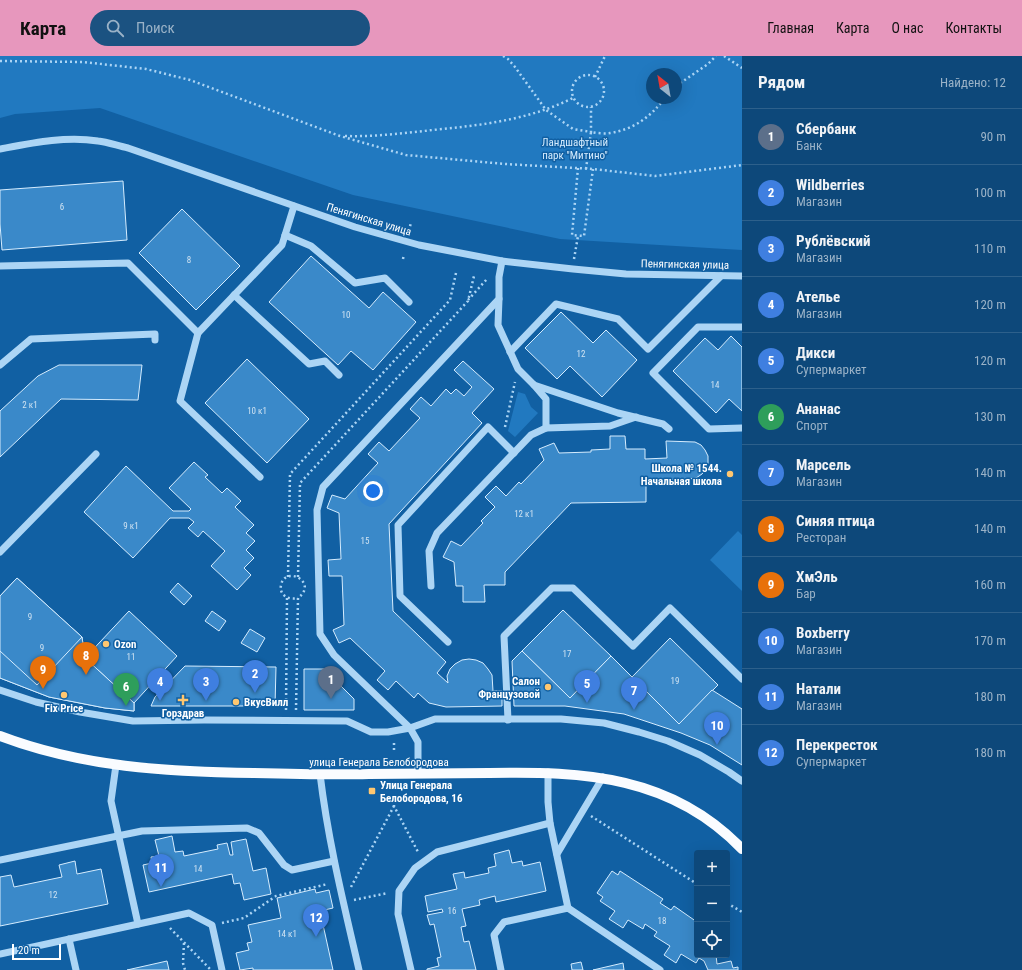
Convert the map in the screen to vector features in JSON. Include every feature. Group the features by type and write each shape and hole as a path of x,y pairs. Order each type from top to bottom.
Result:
{"main road":[{"name":"улица Генерала Белобородова","path":"0,736 56,754 116,765 193,772 320,774 548,772 602,777 630,783 658,792 684,804 715,824 742,849"}],"street":[{"name":"Пенягинская улица","path":"0,149 63,139 98,140 128,148 355,227 419,245 502,261 626,274 742,276"},
{"path":"260,477 180,401 198,333 282,245 294,206"},
{"path":"285,235 311,246 355,283 385,278 410,302"},
{"path":"502,261 499,277 498,325 518,369 546,399 546,428"},
{"path":"0,266 128,263 198,333"},
{"path":"510,352 556,304 618,319 648,349 721,276"},
{"path":"234,295 309,364 325,361 339,375"},
{"path":"418,774 418,742 410,728 334,655 320,634 316,510 323,487 499,299"},
{"path":"742,327 698,327 653,373 709,429 742,428"},
{"path":"0,365 31,339 155,334 155,340"},
{"path":"534,385 618,413 663,424 669,429"},
{"path":"431,586 429,551 437,533 531,435 546,428 610,426 636,417"},
{"path":"448,642 400,596 398,525 488,427 514,453"},
{"path":"0,552 96,454"},
{"path":"508,720 504,636 552,588 573,588 633,646 670,608 742,679"},
{"path":"0,690 36,702 73,711 133,721 347,721 371,732 388,732 410,728 435,719 561,719 604,723 668,741 700,755 742,781"},
{"path":"116,765 112,801 118,836 138,924"},
{"path":"548,772 550,823 568,908 660,970"},
{"path":"320,774 324,808 334,861 359,970"},
{"path":"557,854 602,777"},
{"path":"411,970 398,914 399,890 415,868 437,852 550,823"},
{"path":"0,860 142,831 247,828 259,833 284,865 292,870 334,861"},
{"path":"501,970 494,936 504,922 568,908"},
{"path":"0,954 189,913 212,925 222,970"},
{"path":"69,939 76,970"}],"path":[{"path":"503,56 515,67 546,110 573,129 609,134 631,128 653,112 660,104"},
{"path":"595,77 606,56"},
{"path":"682,82 708,64 716,56"},
{"path":"724,56 742,68"},
{"path":"0,61 83,62 146,69 190,80 340,136 406,155 505,164 593,169 655,176 742,165"},
{"path":"590,75 595,77 603,85 604,90 600,101 591,107 580,105 573,98 572,87 579,77 590,75"},
{"path":"340,136 371,137 473,126 522,117 546,110 573,98"},
{"path":"586,169 591,132 591,107"},
{"path":"578,168 572,235 578,236 584,236 593,169"},
{"path":"408,234 411,222"},
{"path":"574,260 578,236"},
{"path":"402,259 404,254"},
{"path":"288,577 290,474 450,300 456,273"},
{"path":"468,301 489,277"},
{"path":"502,441 518,369"},
{"path":"288,577 298,577 302,580 304,591 298,598 287,598 283,595 281,584 288,577"},
{"path":"285,721 287,598"},
{"path":"296,721 298,598"},
{"path":"394,742 394,753"},
{"path":"394,800 394,806 423,862"},
{"path":"350,890 394,806"},
{"path":"583,811 694,882"},
{"path":"212,925 244,918 276,896 339,882"},
{"path":"352,901 399,890"},
{"path":"730,905 742,912"},
{"path":"161,919 211,970"},
{"path":"184,942 183,962 185,970"}],"green space":[{"name":"Ландшафтный парк \"Митино\"","path":"0,56 742,56 742,250 560,239 353,195 100,108 15,114 0,118"},
{"path":"518,392 525,394 531,407 538,413 515,437 508,431"},
{"path":"738,531 742,535 742,591 710,560"}],"building":[{"path":"123,181 127,240 2,250 0,190"},
{"path":"182,209 240,266 196,310 139,253"},
{"path":"311,256 369,308 383,292 416,322 373,370 351,351 338,365 269,302"},
{"path":"561,312 593,343 606,330 637,360 602,397 570,366 557,379 525,348"},
{"path":"731,336 742,347 742,411 729,399 716,413 673,371 705,338 718,350"},
{"path":"247,359 309,419 267,463 205,403"},
{"path":"463,361 494,389 472,413 482,423 389,524 393,611 446,662 437,673 448,683 447,676 450,669 462,660 476,660 483,663 492,675 493,691 502,691 502,706 446,707 429,703 418,693 414,698 396,681 388,690 377,680 385,671 350,638 339,643 333,630 344,625 342,576 329,576 328,560 341,559 339,513 327,508 332,495 345,499 378,463 368,454 379,442 389,451 420,418 410,409 421,397 431,406 446,389 451,394 456,389 464,396 472,387 454,370"},
{"path":"59,365 142,365 138,400 61,399 0,457 0,411 38,376"},
{"path":"610,436 625,436 626,449 645,449 645,459 667,458 666,441 695,442 701,445 705,450 708,456 708,463 702,474 696,478 646,480 646,502 571,503 505,572 505,585 484,585 485,602 463,602 463,586 456,586 454,562 443,557 451,541 461,546 483,523 481,521 495,507 485,497 496,486 506,496 519,482 521,484 544,460 539,449 554,443 559,453 591,452 591,450 610,449"},
{"path":"194,462 208,475 205,477 222,493 227,488 241,501 235,507 254,525 246,533 255,541 246,550 254,558 244,568 251,575 237,590 211,566 225,551 203,531 198,537 188,528 194,522 189,518 170,518 133,558 84,512 126,466 173,511 189,511 191,509 169,488"},
{"path":"17,578 82,637 37,685 0,651 0,596"},
{"path":"17,578 82,637 85,658 134,703 134,711 105,708 49,697 0,678 0,596"},
{"path":"178,583 192,596 184,605 170,592"},
{"path":"563,610 611,656 570,698 522,651"},
{"path":"129,611 177,656 134,703 85,658"},
{"path":"212,611 226,621 219,631 205,621"},
{"path":"250,629 265,638 257,652 241,643"},
{"path":"82,637 85,658 134,703 134,711 105,708 49,697 0,678 0,651 37,685"},
{"path":"670,638 718,685 679,724 632,677"},
{"path":"522,651 570,698 611,656 679,724 712,690 742,709 742,765 710,745 681,733 624,714 565,706 514,706 512,661"},
{"path":"185,666 276,667 275,706 151,706 155,697"},
{"path":"304,669 324,669 354,699 354,710 304,710"},
{"path":"172,836 175,852 183,851 184,856 218,849 217,845 227,843 230,855 233,855 231,842 246,839 253,871 266,868 271,894 244,900 240,883 234,884 232,874 149,892 143,865 152,863 151,857 159,856 155,840"},
{"path":"509,850 512,863 522,861 523,866 540,862 546,891 496,902 495,896 479,900 480,905 462,909 466,926 461,927 464,942 469,941 476,970 427,970 439,966 437,958 441,957 434,924 430,925 427,915 443,912 442,909 428,912 425,896 457,889 453,874 464,872 465,878 489,873 488,868 496,866 494,854"},
{"path":"75,861 77,874 101,869 108,904 0,926 0,877 11,875 14,887 62,877 59,865"},
{"path":"612,871 618,875 620,871 663,899 660,903 671,910 674,906 694,920 694,958 699,958 696,963 681,954 676,963 664,955 670,946 654,936 657,932 645,924 643,929 628,920 623,928 609,919 615,911 600,901 603,897 597,893"},
{"path":"315,889 316,893 329,890 333,908 320,911 333,970 253,970 253,968 240,970 236,953 249,950 247,943 252,942 248,925 281,918 277,898"},
{"path":"699,958 716,958 717,964 731,961 733,968 738,967 738,970 708,970 704,961"},
{"path":"167,961 169,970 127,970"},
{"path":"581,962 583,970 572,970 571,964"},
{"path":"623,963 624,970 593,970"}],"place":[{"name":"Школа № 1544. Начальная школа","path":"730,474"},
{"name":"Ozon","path":"106,644"},
{"name":"Синяя птица","path":"86,675"},
{"name":"Салон Французовой","path":"548,687"},
{"name":"ХмЭль","path":"43,689"},
{"name":"Wildberries","path":"255,693"},
{"name":"Fix Price","path":"64,695"},
{"name":"Сбербанк","path":"331,699"},
{"name":"Горздрав","path":"183,700"},
{"name":"Ателье","path":"160,701"},
{"name":"Рублёвский","path":"206,701"},
{"name":"ВкусВилл","path":"236,702"},
{"name":"Дикси","path":"587,703"},
{"name":"Ананас","path":"126,706"},
{"name":"Марсель","path":"634,710"},
{"name":"Boxberry","path":"717,745"},
{"name":"Улица Генерала Белобородова, 16","path":"372,791"},
{"name":"Натали","path":"161,887"},
{"name":"Перекресток","path":"316,937"}]}
